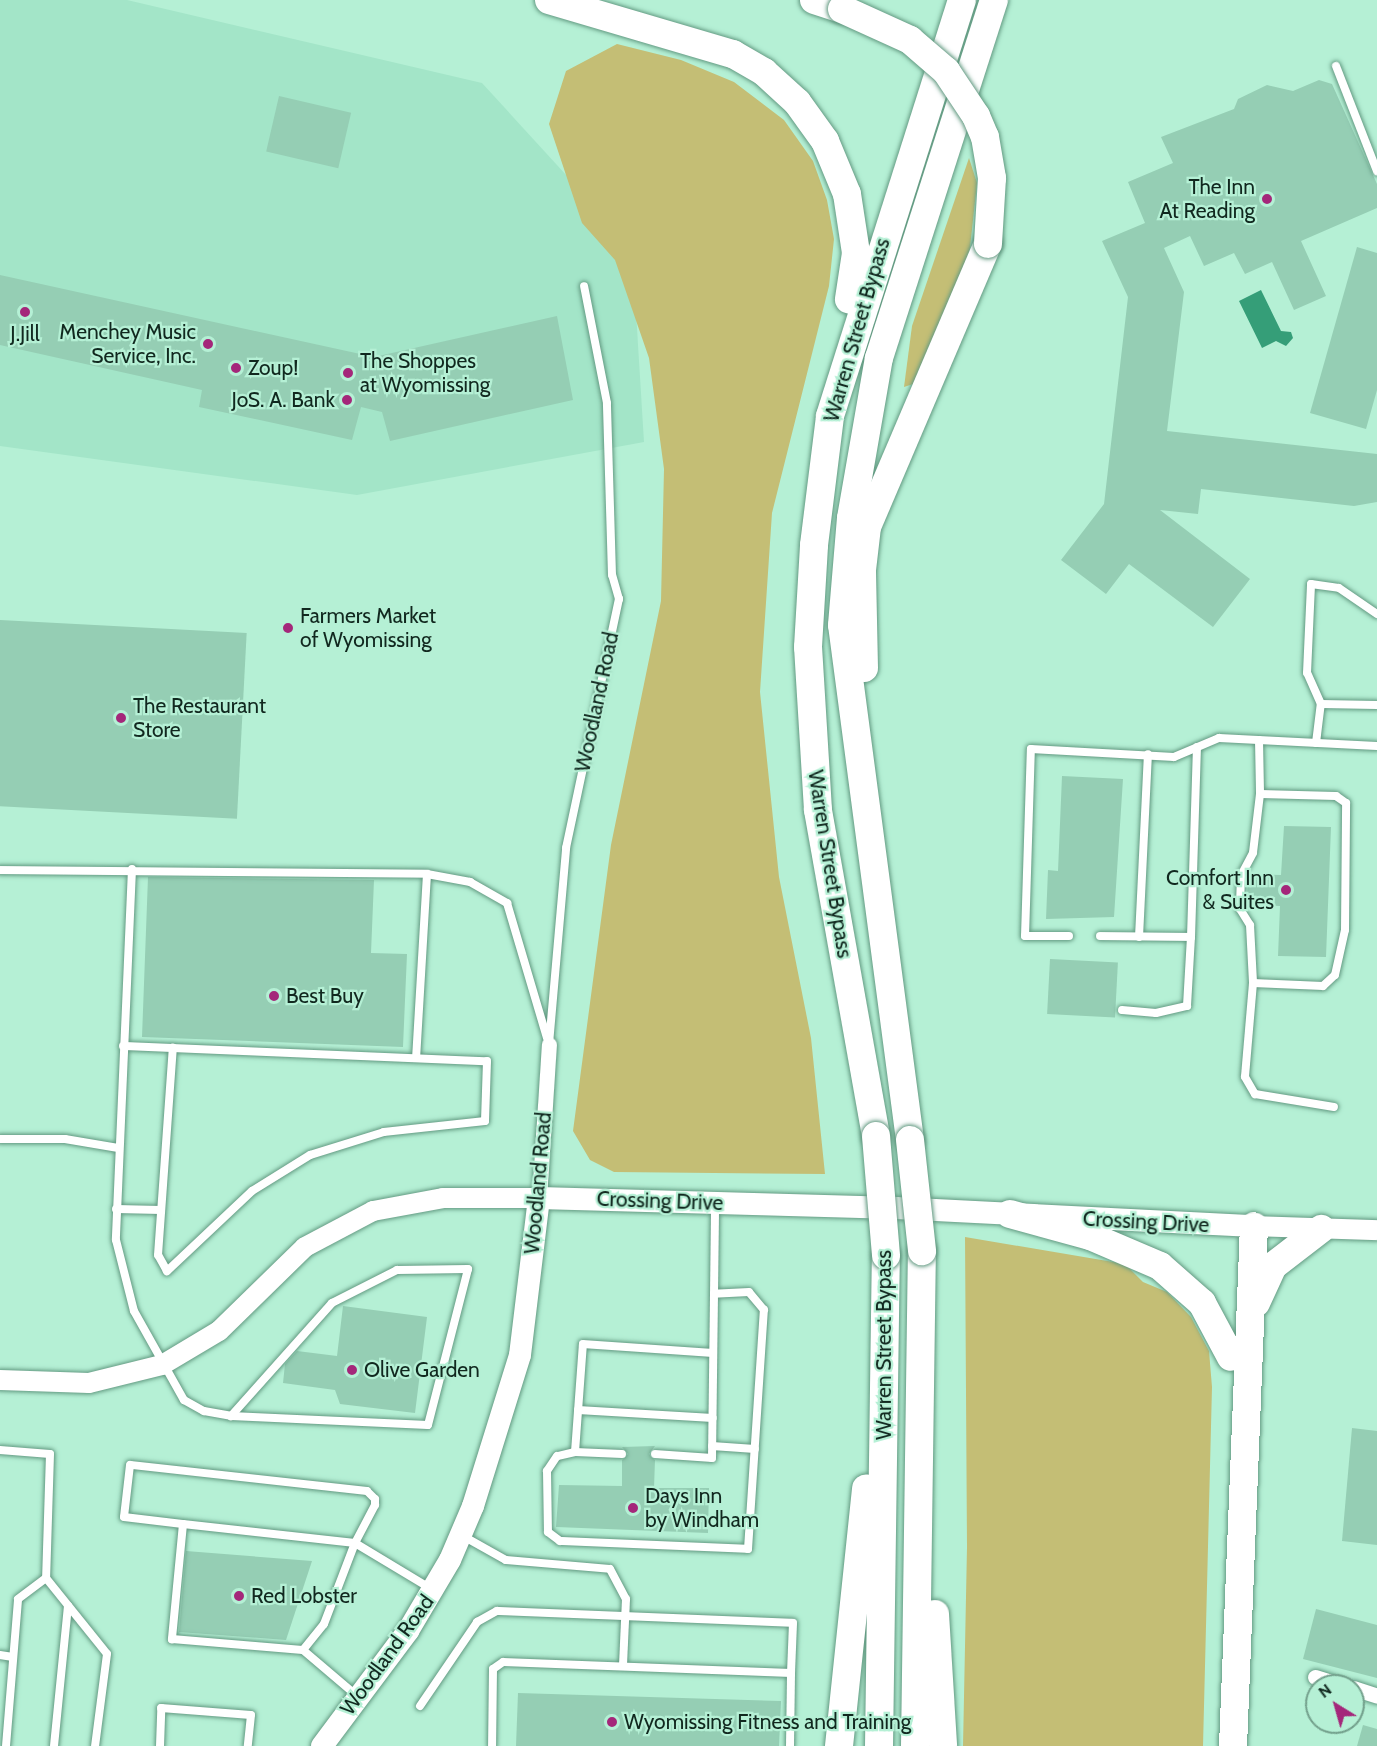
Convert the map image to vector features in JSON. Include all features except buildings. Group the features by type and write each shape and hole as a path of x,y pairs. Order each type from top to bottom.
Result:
{"highway":[{"path":"549,0 733,54 764,72 814,124 847,194 856,254 830,416"},
{"path":"814,0 842,9 910,40 946,71 976,116 985,137 992,178 988,244 867,527 862,570 866,826"},
{"name":"Warren Street Bypass","path":"879,1746 886,1256 876,1136 818,810 811,726 808,647 814,545 830,416 962,0"},
{"name":"Warren Street Bypass","path":"915,1746 922,1251 910,1140 866,826 842,625 858,467 891,311 993,0"},
{"path":"1010,1214 1090,1236 1160,1266 1202,1303 1240,1347"},
{"path":"1215,1746 1240,1347 1245,1226"},
{"path":"1233,1746 1240,1347 1265,1277 1287,1252 1321,1229"},
{"path":"922,1283 936,1396 935,1652 943,1746"},
{"path":"839,1746 885,1304"}],"main road":[{"name":"Crossing Drive","path":"539,1198 1010,1214 1245,1226"},
{"name":"Woodland Road","path":"322,1746 357,1696 408,1631 433,1591 461,1535 496,1443 520,1355 539,1198"}],"street":[{"name":"Woodland Road","path":"539,1198 549,1044"},
{"name":"Crossing Drive","path":"0,1380 89,1383 162,1365 219,1331 288,1260 343,1224 406,1202 539,1198"},
{"name":"Crossing Drive","path":"1245,1226 1377,1230"}],"lane":[{"path":"1336,66 1377,171"},
{"name":"Woodland Road","path":"549,1044 566,848 619,599 612,575 607,404 584,286"},
{"path":"1316,742 1321,704 1307,673 1311,584 1339,588 1377,614"},
{"path":"1321,704 1377,705"},
{"path":"1069,936 1025,936 1031,749 1174,757 1220,738 1377,746"},
{"path":"1259,740 1260,794 1253,853 1241,876 1240,909 1250,925 1253,983 1245,1077 1255,1094 1334,1107"},
{"path":"1122,1010 1156,1013 1187,1006 1197,747"},
{"path":"1139,936 1148,754"},
{"path":"1253,983 1323,986 1335,975 1345,930 1346,802 1336,796 1260,794"},
{"path":"0,870 132,869 427,874 470,882 507,903 522,943 549,1044"},
{"path":"132,869 116,1209 123,1281 162,1365 184,1400 204,1412 231,1416 428,1425 468,1269 397,1270 332,1303 231,1416"},
{"path":"416,1058 427,874"},
{"path":"1100,936 1191,937"},
{"path":"123,1046 173,1048 416,1058 487,1061 485,1121 384,1132 310,1155 252,1191 168,1271 158,1255 173,1048"},
{"path":"0,1139 65,1139 118,1148"},
{"path":"655,1454 712,1458 715,1203"},
{"path":"116,1209 161,1210"},
{"path":"622,1454 575,1452 557,1456 546,1471 548,1532 560,1541 748,1549 764,1310 749,1292 714,1294"},
{"path":"575,1452 583,1344 713,1353"},
{"path":"578,1410 713,1418"},
{"path":"712,1446 756,1449"},
{"path":"0,1450 50,1454 46,1578 107,1654 94,1746"},
{"path":"303,1650 324,1624 356,1543 375,1505 367,1491 130,1465 124,1517 356,1543 433,1591"},
{"path":"183,1524 172,1639 303,1650 357,1696"},
{"path":"461,1535 506,1560 610,1569 626,1599 628,1613 623,1664"},
{"path":"6,1746 18,1599 46,1578"},
{"path":"54,1746 68,1605"},
{"path":"420,1706 477,1622 497,1611 628,1613 794,1623 790,1746"},
{"path":"0,1656 13,1657"},
{"path":"492,1746 493,1669 503,1662 623,1664 791,1673"},
{"path":"160,1746 161,1708 251,1715 248,1746"}],"shaded area":[{"name":"The Shoppes at Wyomissing","path":"0,0 127,0 482,83 632,247 644,442 357,495 0,446"},
{"path":"617,44 681,60 734,82 784,120 813,161 827,200 834,239 829,286 772,513 760,692 779,877 811,1038 825,1174 614,1172 590,1160 573,1131 611,845 661,601 664,469 649,358 615,260 582,223 549,124 566,71"},
{"path":"969,158 977,183 969,257 913,384 904,387 912,326"},
{"path":"1261,290 1281,331 1291,332 1293,338 1286,346 1276,341 1262,348 1239,301"},
{"path":"965,1237 1125,1264 1143,1282 1167,1292 1191,1317 1209,1351 1212,1387 1203,1746 963,1746 967,1547"}],"place":[{"name":"The Inn At Reading","path":"1267,199"},
{"name":"J.Jill","path":"25,312"},
{"name":"Menchey Music Service, Inc.","path":"208,344"},
{"name":"Zoup!","path":"236,368"},
{"name":"The Shoppes at Wyomissing","path":"348,373"},
{"name":"JoS. A. Bank","path":"347,400"},
{"name":"Farmers Market of Wyomissing","path":"288,628"},
{"name":"The Restaurant Store","path":"121,718"},
{"name":"Comfort Inn & Suites","path":"1286,890"},
{"name":"Best Buy","path":"274,996"},
{"name":"Olive Garden","path":"352,1370"},
{"name":"Days Inn by Windham","path":"633,1508"},
{"name":"Red Lobster","path":"239,1596"},
{"name":"Wyomissing Fitness and Training","path":"612,1722"}]}
